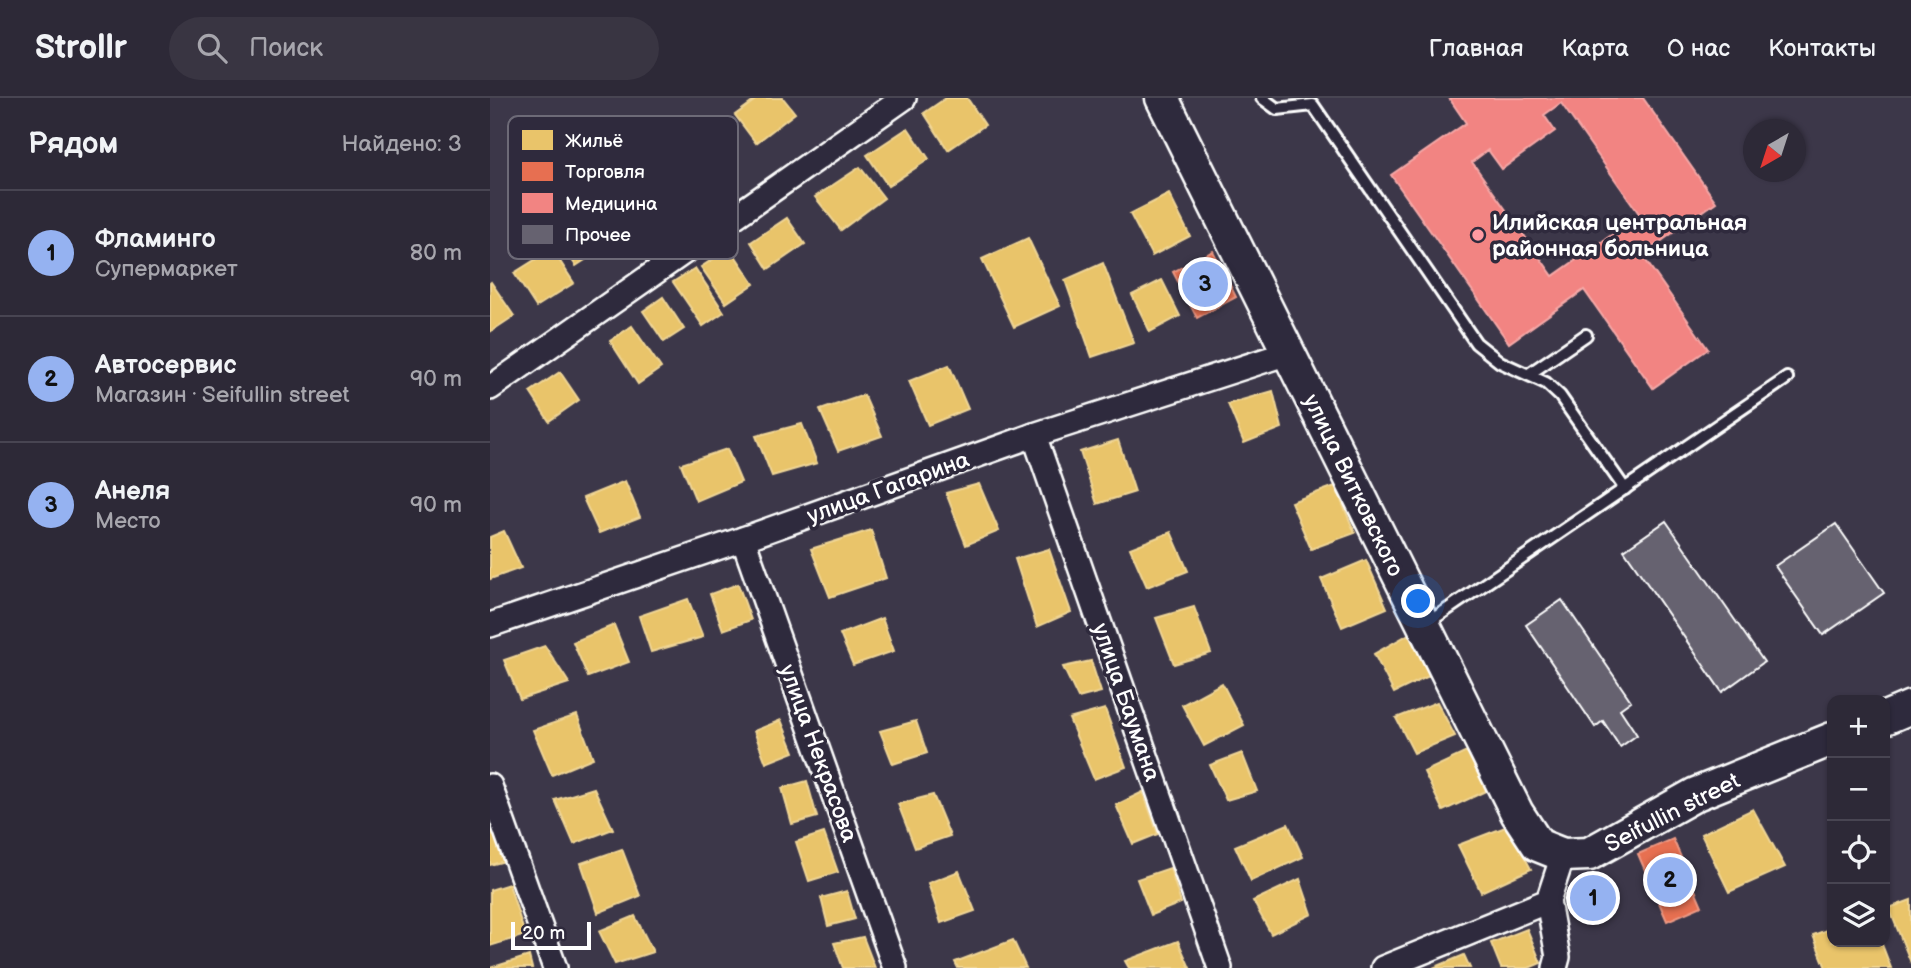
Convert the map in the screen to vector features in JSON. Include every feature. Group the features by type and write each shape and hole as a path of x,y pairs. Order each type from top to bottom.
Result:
{"street":[{"path":"738,214 904,98"},
{"name":"улица Витковского","path":"1162,98 1517,813 1538,845 1563,855"},
{"path":"490,388 674,259"},
{"name":"улица Гагарина","path":"490,625 1034,435 1288,353"},
{"name":"улица Баумана","path":"1034,435 1220,968"},
{"name":"улица Некрасова","path":"743,538 895,968"},
{"path":"1890,716 1911,707"},
{"name":"Seifullin street","path":"1563,855 1589,855 1696,794 1827,741"},
{"path":"490,786 555,968"},
{"path":"1555,968 1558,957 1548,901 1563,855"},
{"path":"1383,968 1548,901"}],"lane":[{"path":"1262,98 1277,109 1317,101 1476,343 1500,362 1546,383 1560,396 1625,489"},
{"path":"1529,374 1586,335"},
{"path":"1424,626 1787,378"}],"building: Жильё":[{"path":"758,98 783,98 795,113 756,143 735,115"},
{"path":"946,98 967,98 985,125 948,150 924,113"},
{"path":"908,128 929,159 888,186 867,155"},
{"path":"860,167 884,198 841,230 815,197"},
{"path":"1169,194 1190,236 1152,256 1130,214"},
{"path":"787,218 805,244 768,269 751,242"},
{"path":"1028,238 1060,306 1014,327 982,259"},
{"path":"536,259 558,259 574,283 536,307 514,273"},
{"path":"571,259 587,259 576,266"},
{"path":"713,259 737,259 754,284 726,303 701,267"},
{"path":"1103,263 1134,343 1092,357 1065,280"},
{"path":"695,268 724,312 703,326 673,282"},
{"path":"1162,280 1180,316 1150,332 1132,295"},
{"path":"490,283 514,316 490,332"},
{"path":"663,297 684,329 664,342 643,311"},
{"path":"632,326 661,368 638,384 610,341"},
{"path":"949,365 968,409 928,425 909,381"},
{"path":"560,372 579,400 549,421 530,392"},
{"path":"1273,391 1282,428 1244,443 1228,404"},
{"path":"864,395 882,436 838,451 820,410"},
{"path":"802,424 817,463 772,476 756,436"},
{"path":"1118,440 1135,492 1097,504 1080,452"},
{"path":"727,449 741,482 696,501 681,464"},
{"path":"625,481 640,517 599,533 583,498"},
{"path":"979,484 999,531 966,545 946,493"},
{"path":"1335,486 1355,533 1311,549 1291,502"},
{"path":"871,530 886,578 830,597 811,549"},
{"path":"504,531 521,568 490,579 490,537"},
{"path":"1171,532 1188,571 1147,587 1130,548"},
{"path":"1049,549 1071,612 1037,627 1015,559"},
{"path":"1366,560 1387,608 1342,627 1321,579"},
{"path":"738,584 751,620 723,630 710,594"},
{"path":"688,599 703,637 651,652 639,616"},
{"path":"1194,607 1211,653 1174,664 1156,618"},
{"path":"882,618 894,651 853,665 840,634"},
{"path":"614,625 629,662 588,677 573,642"},
{"path":"1411,633 1431,675 1394,693 1374,654"},
{"path":"545,646 569,683 520,699 504,660"},
{"path":"1091,661 1101,692 1078,698 1063,667"},
{"path":"1222,683 1244,725 1204,746 1182,705"},
{"path":"1437,702 1455,736 1414,753 1396,718"},
{"path":"1105,709 1126,767 1094,779 1069,719"},
{"path":"577,715 593,758 552,775 533,730"},
{"path":"781,720 794,752 766,763 754,731"},
{"path":"916,721 927,753 893,764 880,731"},
{"path":"1471,750 1490,789 1443,811 1424,772"},
{"path":"1242,753 1257,791 1226,800 1210,765"},
{"path":"807,781 817,817 792,824 782,788"},
{"path":"594,788 613,829 574,844 555,800"},
{"path":"1143,792 1158,834 1133,844 1116,805"},
{"path":"933,795 950,836 915,848 898,804"},
{"path":"1753,809 1785,867 1729,892 1701,834"},
{"path":"490,812 505,861 490,865"},
{"path":"1288,824 1303,857 1251,881 1235,846"},
{"path":"1508,826 1531,869 1481,892 1458,845"},
{"path":"824,833 838,872 809,881 796,842"},
{"path":"622,849 640,896 598,913 581,863"},
{"path":"1170,868 1181,903 1151,915 1137,879"},
{"path":"959,871 975,911 941,923 928,883"},
{"path":"1300,879 1312,914 1271,934 1253,901"},
{"path":"509,884 525,935 490,946 490,890"},
{"path":"847,891 855,919 828,926 821,898"},
{"path":"1911,900 1911,963 1890,910 1890,908"},
{"path":"635,916 653,952 615,964 599,931"},
{"path":"1527,929 1541,963 1529,968 1501,968 1491,943"},
{"path":"1827,930 1827,947 1883,947 1891,968 1826,968 1813,935"},
{"path":"863,937 875,968 843,968 834,943"},
{"path":"1013,940 1026,968 958,968 955,962"},
{"path":"1178,941 1190,968 1129,968 1125,961"},
{"path":"1464,955 1470,968 1433,968"},
{"path":"529,956 532,968 490,968"}],"building: Торговля":[{"path":"1213,251 1236,297 1197,318 1173,272"},
{"path":"1673,839 1702,906 1667,921 1638,854"}],"building: Медицина":[{"name":"Илийская центральная районная больница","path":"1449,98 1643,98 1716,202 1642,255 1708,349 1653,388 1584,290 1509,343 1391,175 1466,123","holes":["1561,103 1640,215 1553,276 1472,162 1488,150 1502,169 1555,131 1544,115"]}],"building: Прочее":[{"path":"1666,521 1764,662 1722,692 1624,550"},
{"path":"1836,524 1884,593 1823,635 1775,566"},
{"path":"1562,600 1631,701 1620,709 1637,735 1620,747 1603,721 1595,727 1526,625"}],"place":[{"name":"Илийская центральная районная больница","path":"1478,235"},
{"name":"Анеля","path":"1205,284"},
{"name":"Автосервис","path":"1670,880"},
{"name":"Фламинго","path":"1593,898"}]}
